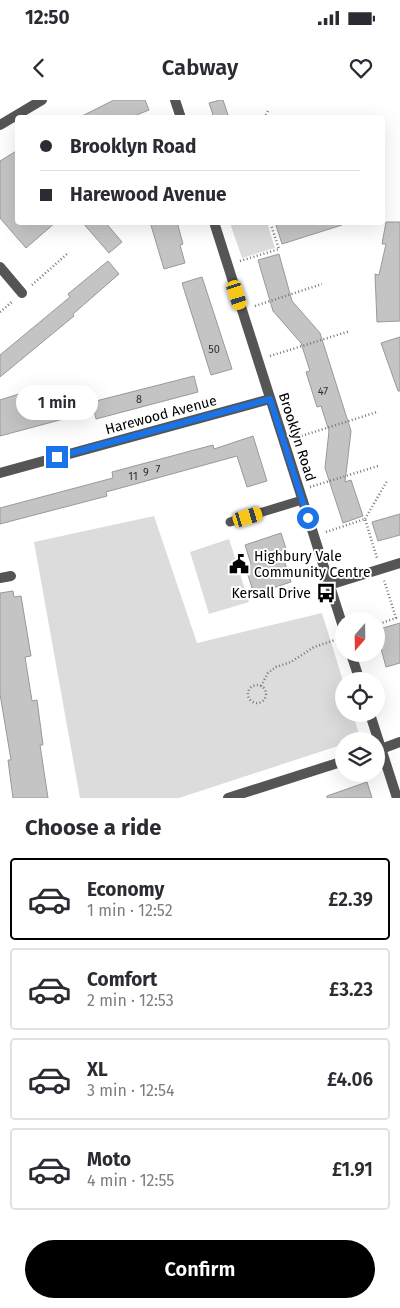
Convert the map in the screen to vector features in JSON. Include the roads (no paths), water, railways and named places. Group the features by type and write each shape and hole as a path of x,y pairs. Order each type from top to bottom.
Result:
{"street":[{"path":"17,115 42,100"},
{"path":"175,100 180,115"},
{"path":"0,125 15,116"},
{"name":"Brooklyn Road","path":"215,225 338,612"},
{"path":"0,268 22,293"},
{"name":"Harewood Avenue","path":"0,472 270,399"},
{"path":"329,585 400,562"},
{"path":"0,578 11,576"},
{"path":"385,748 400,742"},
{"path":"228,798 335,765"},
{"path":"385,767 397,798"}],"lane":[{"path":"230,522 301,495"}],"place":[{"name":"Highbury Vale Community Centre","path":"239,564"},
{"name":"Kersall Drive","path":"326,593"}]}
